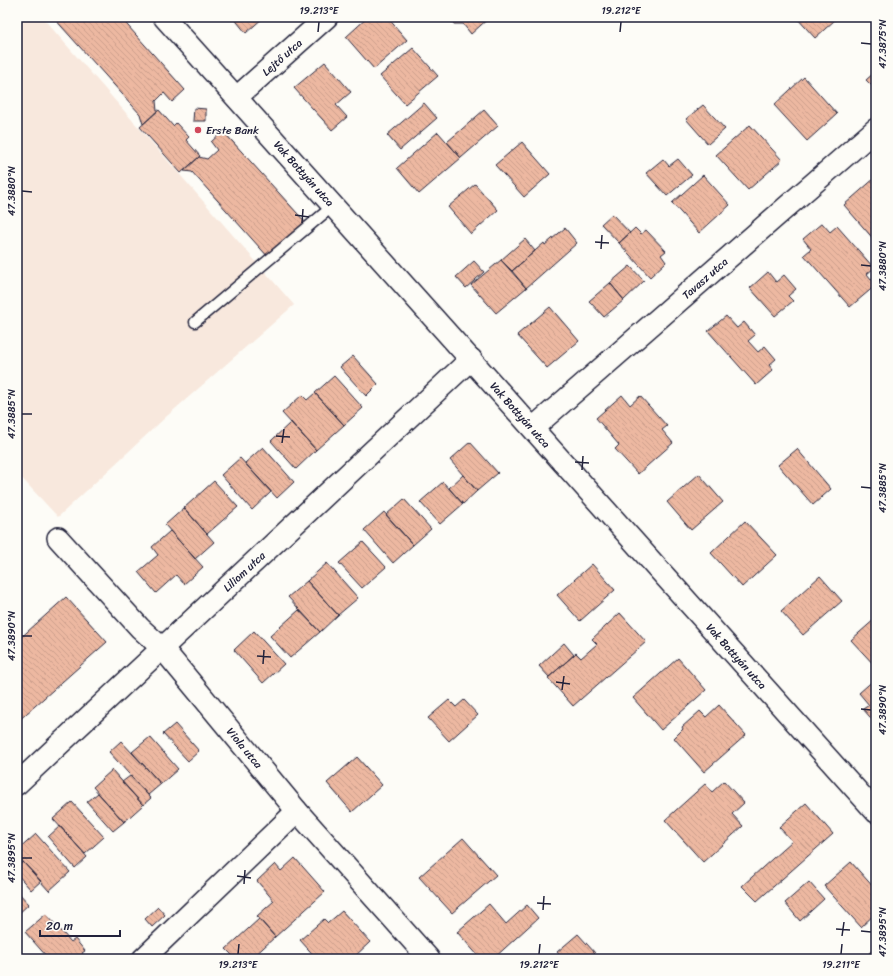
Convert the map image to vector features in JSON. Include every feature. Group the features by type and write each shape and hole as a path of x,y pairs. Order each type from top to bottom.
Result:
{"street":[{"name":"Vak Bottyán utca","path":"164,17 875,810"},
{"name":"Lejtő utca","path":"237,97 327,17"},
{"name":"Tavasz utca","path":"533,428 876,129"},
{"name":"Liliom utca","path":"17,784 163,649 471,359"},
{"name":"Viola utca","path":"58,538 140,628 163,649 297,811 429,959"},
{"path":"143,959 297,811"}],"lane":[{"path":"195,322 334,205"}],"shaded area":[{"path":"17,17 42,17 294,305 167,416 58,517 17,473"}],"building":[{"path":"53,17 120,17 185,90 172,102 164,93 156,101 157,111 143,124 140,114"},
{"path":"233,17 264,17 246,33"},
{"path":"368,17 387,17 407,40 374,69 346,37"},
{"path":"448,17 490,17 471,34 463,24 454,24"},
{"path":"796,17 832,17 835,20 815,38"},
{"path":"413,48 438,76 405,104 380,76"},
{"path":"325,62 351,92 336,105 347,117 332,130 294,88"},
{"path":"876,71 876,90 866,80"},
{"path":"804,77 837,114 807,141 774,105"},
{"path":"424,103 437,118 400,150 387,135"},
{"path":"703,105 725,129 708,144 686,119"},
{"path":"194,108 206,109 206,121 193,121"},
{"path":"159,110 173,126 176,123 189,137 186,140 200,156 181,173 140,127"},
{"path":"484,110 498,126 461,158 447,142"},
{"path":"750,125 782,160 748,190 716,155"},
{"path":"223,131 307,224 269,258 192,172 184,171 199,157 207,159 217,150 211,142"},
{"path":"438,132 461,158 419,194 397,168"},
{"path":"522,142 550,174 524,197 495,165"},
{"path":"663,159 669,166 678,159 692,175 667,196 646,173"},
{"path":"703,175 730,205 699,233 672,203"},
{"path":"876,177 876,242 844,205"},
{"path":"475,184 498,210 471,234 448,207"},
{"path":"612,214 630,233 619,243 601,224"},
{"path":"822,223 830,232 837,226 874,268 867,274 876,285 850,307 804,255 811,249 803,239"},
{"path":"565,228 577,243 526,288 512,271 544,243 545,245"},
{"path":"635,228 641,234 646,230 666,251 661,255 666,262 650,277 619,243"},
{"path":"525,239 535,251 512,271 501,260"},
{"path":"501,260 526,288 496,313 471,285"},
{"path":"474,261 484,272 466,288 456,277"},
{"path":"630,266 644,281 624,300 610,283"},
{"path":"768,272 776,282 784,275 796,289 788,296 793,301 775,316 750,288"},
{"path":"610,283 624,300 604,317 589,301"},
{"path":"550,307 579,341 547,368 517,335"},
{"path":"726,316 737,328 744,322 755,335 748,341 758,352 765,346 776,359 769,365 773,370 756,385 708,331"},
{"path":"353,356 378,384 366,396 340,367"},
{"path":"334,376 363,408 344,425 315,393"},
{"path":"315,393 344,425 316,450 282,413 302,395 307,400"},
{"path":"622,395 630,405 640,396 667,426 662,430 673,443 638,474 615,449 619,445 596,418"},
{"path":"291,422 316,450 296,469 271,441"},
{"path":"470,442 498,473 477,491 450,460"},
{"path":"263,447 294,482 277,498 245,463"},
{"path":"797,449 831,489 813,505 778,465"},
{"path":"240,458 271,492 252,510 221,475"},
{"path":"699,474 723,502 691,530 667,502"},
{"path":"463,475 477,491 463,504 449,488"},
{"path":"214,481 238,507 207,534 184,508"},
{"path":"443,482 463,504 440,524 420,502"},
{"path":"404,499 431,529 413,545 386,515"},
{"path":"184,508 214,542 195,559 165,525"},
{"path":"384,512 413,545 393,563 364,530"},
{"path":"745,521 777,555 742,587 711,553"},
{"path":"170,531 203,567 184,584 176,575 156,593 138,572 158,555 152,547"},
{"path":"363,542 386,567 362,588 339,563"},
{"path":"327,563 358,598 338,615 307,581"},
{"path":"592,564 615,590 580,621 557,595"},
{"path":"820,576 842,601 803,635 781,611"},
{"path":"307,581 338,615 320,632 288,597"},
{"path":"66,597 107,642 17,722 17,641"},
{"path":"299,610 320,632 290,658 270,636"},
{"path":"620,613 646,642 573,706 548,678 576,653 581,658 597,644 592,639"},
{"path":"876,618 876,667 851,640"},
{"path":"254,631 284,664 263,683 234,650"},
{"path":"564,643 574,655 549,677 539,666"},
{"path":"678,658 706,690 661,730 633,698"},
{"path":"876,678 876,724 863,709 869,705 859,693"},
{"path":"449,700 456,707 464,700 478,715 449,741 428,718"},
{"path":"719,705 746,735 704,772 674,738 683,729 682,727 700,711 706,717"},
{"path":"175,724 199,751 188,761 163,734"},
{"path":"150,737 178,769 161,784 132,752"},
{"path":"121,741 161,784 148,795 109,752"},
{"path":"357,757 382,785 352,812 327,783"},
{"path":"112,770 143,805 124,822 93,787"},
{"path":"130,776 151,798 143,805 122,782"},
{"path":"724,781 744,803 732,814 743,826 703,862 665,820 705,784 712,792"},
{"path":"98,793 124,822 113,831 87,802"},
{"path":"72,802 104,837 85,854 53,819"},
{"path":"806,803 833,834 757,901 742,886 792,841 779,827"},
{"path":"60,826 87,857 75,868 48,837"},
{"path":"36,834 70,872 49,891 17,855 17,851"},
{"path":"463,838 496,875 452,913 419,877"},
{"path":"295,858 325,892 275,937 257,916 274,901 257,881 275,864 281,871"},
{"path":"23,862 41,881 31,890 17,874 17,867"},
{"path":"851,862 876,890 876,913 861,927 824,886"},
{"path":"809,882 824,899 800,921 785,903"},
{"path":"17,891 29,904 17,915"},
{"path":"489,904 506,924 527,905 538,918 493,959 481,959 457,932"},
{"path":"158,907 165,915 152,927 145,919"},
{"path":"342,911 370,942 352,959 317,959 300,940 324,919 328,923"},
{"path":"46,914 71,942 75,939 85,951 82,953 86,959 49,959 25,932"},
{"path":"259,919 275,937 251,959 228,959 232,955 226,949"},
{"path":"578,934 595,953 589,959 563,959 557,952"},
{"path":"876,947 876,959 875,959 869,953"}],"place":[{"name":"Erste Bank","path":"198,130"}]}
